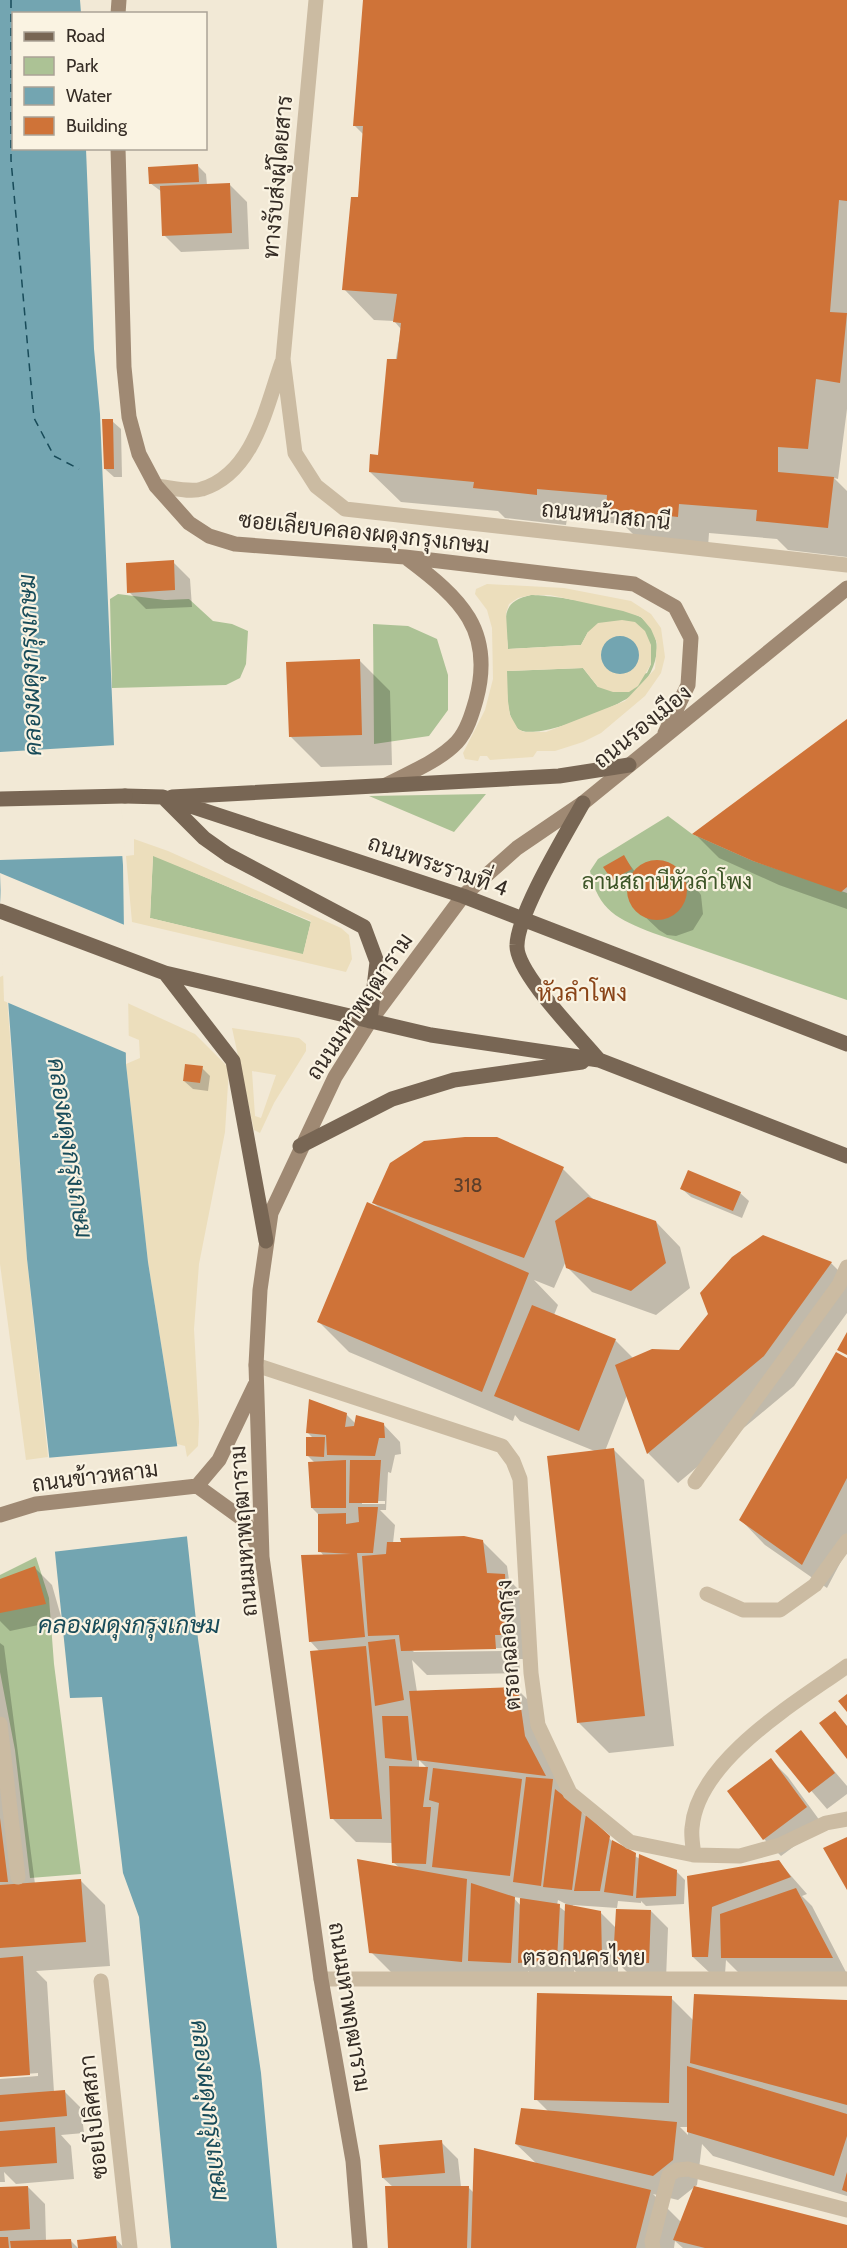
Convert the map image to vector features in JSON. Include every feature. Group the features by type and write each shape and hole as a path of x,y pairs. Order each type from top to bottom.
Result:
{"main road":[{"path":"163,797 559,776 629,765"},
{"path":"163,797 204,838 228,855 364,927 377,962 370,1022"},
{"name":"ถนนพระรามที่ 4","path":"0,799 163,797 463,896 847,1044"},
{"path":"584,803 523,919 516,946 532,982 599,1060"},
{"path":"0,911 165,973 431,1035 599,1060 847,1156"},
{"path":"165,973 233,1061 266,1241"},
{"path":"300,1146 392,1099 454,1080 599,1060"}],"street":[{"name":"ทางรับส่งผู้โดยสาร","path":"316,0 283,359 295,453 316,486 345,509 359,510"},
{"name":"ซอยเลียบคลองผดุงกรุงเกษม","path":"118,150 124,367 129,417 139,454 156,486 189,523 208,536 235,544 405,557 634,584 675,607 691,638 688,685 662,738"},
{"name":"ทางรับส่งผู้โดยสาร","path":"156,486 200,490 227,477 251,446 283,359"},
{"name":"ถนนหน้าสถานี","path":"359,510 847,565"},
{"path":"386,785 458,742 471,718 483,672 480,641 464,611 440,583 405,557"},
{"name":"ถนนรองเมือง","path":"463,896 517,848 584,803 847,588"},
{"name":"ถนนมหาพฤฒาราม","path":"360,2248 353,2161 321,1979 262,1557 256,1373 266,1241 271,1213 300,1146 335,1077 370,1022 463,896"},
{"path":"695,1482 839,1285 847,1267"},
{"path":"256,1373 219,1460 197,1486 244,1520 262,1557"},
{"name":"ตรอกฉลองกรุง","path":"256,1373 501,1446 513,1461 520,1479 531,1673 538,1725 570,1793 630,1842 694,1855 740,1856 780,1845 826,1823 847,1818"},
{"name":"ถนนข้าวหลาม","path":"0,1515 36,1504 197,1486"},
{"path":"707,1594 743,1610 780,1610 815,1584 847,1541"},
{"path":"694,1855 692,1827 702,1796 728,1756 847,1666"},
{"path":"0,1724 18,1876"},
{"name":"ตรอกนครไทย","path":"321,1979 847,1979"},
{"name":"ซอยโปลิศสภา","path":"101,1981 130,2248"},
{"path":"653,2248 652,2241 669,2175 677,2170 688,2169 847,2210"}],"green space":[{"path":"118,594 165,600 189,599 213,621 232,624 248,631 246,664 240,678 226,685 112,688 110,599"},
{"path":"531,595 571,599 606,606 642,618 650,626 657,646 649,676 627,699 595,714 540,731 526,732 517,728 510,715 507,671 583,668 598,687 647,673 651,664 651,645 588,632 581,645 508,649 506,614 513,602"},
{"path":"373,624 408,626 437,639 448,675 448,710 429,736 374,744"},
{"path":"486,794 454,832 369,796"},
{"name":"ลานสถานีหัวลำโพง","path":"668,816 692,834 753,861 847,893 847,1000 653,933 620,918 604,905 598,896 590,871 598,859"},
{"path":"153,855 311,922 303,955 150,918"},
{"path":"36,1557 49,1598 54,1664 81,1874 30,1878 15,1750 0,1672 0,1575"}],"shaded area":[{"path":"487,584 564,588 631,601 651,614 661,628 665,657 661,673 645,696 601,733 583,742 555,751 537,751 533,757 490,760 487,756 480,756 478,761 465,759 463,753 485,710 493,679 492,628 487,610 475,594 476,589","holes":["531,595 550,595 641,617 651,629 657,643 655,669 625,701 546,732 524,732 518,729 510,715 507,671 583,668 598,687 613,692 629,692 638,686 651,664 651,645 645,631 635,622 622,620 598,623 588,632 581,645 508,649 506,613 509,604 518,598"]},
{"path":"134,839 168,851 341,928 349,935 352,959 346,972 132,922 126,856 134,855","holes":["153,856 311,921 303,954 150,918"]},
{"path":"21,967 51,968 195,1034 229,1068 225,1132 199,1264 194,1329 199,1422 198,1446 187,1457 185,1446 177,1444 148,1262 126,1064 140,1058 139,1040 18,989 7,998 27,1259 48,1457 26,1460 0,1264 0,977","holes":["185,1064 202,1066 200,1083 183,1081"]},
{"path":"232,1028 299,1038 306,1044 306,1051 274,1103 260,1133 254,1130","holes":["252,1071 276,1075 261,1118 255,1116"]}],"water":[{"name":"คลองผดุงกรุงเกษม","path":"0,0 80,0 81,12 12,12 12,150 86,150 114,745 123,865 126,1064 148,1262 177,1444 198,1639 261,2073 277,2248 171,2248 139,1917 123,1873 102,1697 70,1698 47,1475 50,1464 27,1259 0,890"},
{"path":"620,636 634,641 639,655 634,669 620,674 606,669 601,655 606,641"}],"pier":[{"path":"117,745 125,856 0,860 0,752"},
{"path":"0,873 127,926 129,1054 4,1001"},
{"path":"180,1446 190,1536 52,1552 44,1476 46,1458"}],"building":[{"path":"363,0 847,0 847,201 839,200 830,312 847,313 840,383 816,379 808,449 778,447 778,472 834,477 828,528 756,521 757,510 679,504 678,517 606,509 607,495 537,489 537,495 473,488 474,482 369,472 370,454 378,455 387,359 397,359 401,323 393,322 397,294 342,290 351,197 358,197 363,126 353,126"},
{"path":"198,164 199,182 149,184 148,167"},
{"path":"230,183 232,233 162,236 160,186"},
{"path":"102,419 113,419 114,469 104,469"},
{"path":"174,560 175,590 127,593 126,563"},
{"path":"360,659 362,735 289,737 286,662"},
{"path":"847,719 847,887 841,892 753,861 692,834"},
{"path":"624,855 632,869 612,880 603,867"},
{"path":"657,860 678,869 687,890 678,911 657,920 636,911 627,890 636,869"},
{"path":"185,1064 203,1066 200,1083 183,1081"},
{"path":"497,1137 564,1167 524,1258 372,1203 390,1163 424,1141"},
{"path":"688,1170 741,1192 733,1211 680,1189"},
{"path":"588,1197 656,1221 666,1263 631,1291 566,1268 555,1221"},
{"path":"367,1202 529,1273 482,1392 317,1322"},
{"path":"763,1235 832,1262 764,1356 647,1454 615,1365 652,1349 679,1350 708,1314 700,1293 732,1257"},
{"path":"532,1305 616,1339 579,1431 494,1396"},
{"path":"847,1332 847,1355 837,1350"},
{"path":"836,1352 847,1358 847,1478 802,1565 739,1520"},
{"path":"309,1399 347,1413 345,1427 354,1426 356,1415 384,1423 385,1438 379,1438 375,1456 327,1455 326,1435 306,1433"},
{"path":"306,1437 325,1437 324,1457 306,1456"},
{"path":"614,1448 645,1716 577,1723 547,1456"},
{"path":"346,1460 346,1508 311,1508 308,1462"},
{"path":"350,1460 381,1460 378,1503 349,1503"},
{"path":"358,1507 378,1507 373,1553 357,1553 365,1637 309,1642 301,1555 351,1554 318,1552 318,1514 346,1513 346,1524 359,1522"},
{"path":"464,1536 483,1540 487,1573 505,1574 508,1635 495,1635 496,1649 401,1651 399,1635 368,1636 362,1556 386,1554 387,1542 401,1542 400,1538"},
{"path":"35,1566 46,1604 0,1613 0,1579"},
{"path":"395,1639 404,1700 375,1706 368,1642"},
{"path":"366,1646 382,1819 330,1819 310,1651"},
{"path":"518,1687 525,1736 546,1776 417,1760 409,1691"},
{"path":"847,1694 847,1712 838,1701"},
{"path":"835,1711 847,1726 847,1759 819,1723"},
{"path":"382,1716 408,1716 412,1761 385,1758"},
{"path":"801,1730 835,1773 809,1793 775,1751"},
{"path":"771,1758 807,1807 763,1840 727,1791"},
{"path":"389,1766 428,1767 423,1807 431,1807 426,1864 392,1863"},
{"path":"433,1768 522,1779 510,1876 432,1867 439,1803 429,1800"},
{"path":"526,1777 553,1779 541,1886 513,1882"},
{"path":"555,1789 582,1810 572,1890 543,1887"},
{"path":"586,1814 610,1836 600,1891 574,1891"},
{"path":"0,1818 8,1882 0,1882"},
{"path":"847,1837 847,1890 823,1848"},
{"path":"612,1840 636,1853 633,1896 604,1892"},
{"path":"639,1854 677,1870 676,1896 636,1898"},
{"path":"357,1859 467,1879 462,1962 369,1953"},
{"path":"779,1860 791,1877 712,1907 708,1957 692,1957 687,1876"},
{"path":"81,1879 86,1942 0,1948 0,1885"},
{"path":"471,1883 515,1897 511,1963 468,1961"},
{"path":"796,1888 833,1958 721,1958 720,1914"},
{"path":"520,1898 560,1904 557,1960 518,1963"},
{"path":"565,1904 601,1911 602,1959 563,1961"},
{"path":"616,1909 651,1910 649,1963 613,1961"},
{"path":"23,1956 30,2075 0,2077 0,1958"},
{"path":"537,1993 672,1996 669,2103 534,2100"},
{"path":"694,1994 847,2000 847,2105 690,2063"},
{"path":"687,2066 847,2114 847,2136 834,2176 687,2132"},
{"path":"65,2090 67,2116 0,2122 0,2095"},
{"path":"521,2108 677,2122 673,2160 653,2176 515,2144"},
{"path":"55,2127 57,2163 0,2167 0,2131"},
{"path":"442,2140 445,2173 382,2178 379,2145"},
{"path":"474,2148 651,2190 636,2248 471,2248"},
{"path":"847,2172 847,2192 842,2190"},
{"path":"28,2186 30,2229 0,2231 0,2187"},
{"path":"385,2186 469,2186 467,2248 388,2248"},
{"path":"694,2186 847,2225 847,2248 705,2248 673,2240"},
{"path":"116,2236 117,2248 78,2248 77,2240"},
{"path":"0,2237 8,2237 9,2248 0,2248"},
{"path":"71,2239 72,2248 11,2248 10,2241"}],"ferry route":[{"path":"11,0 11,160 34,418 54,456 79,469"}],"district":[{"name":"หัวลำโพง","path":"582,993"}]}
